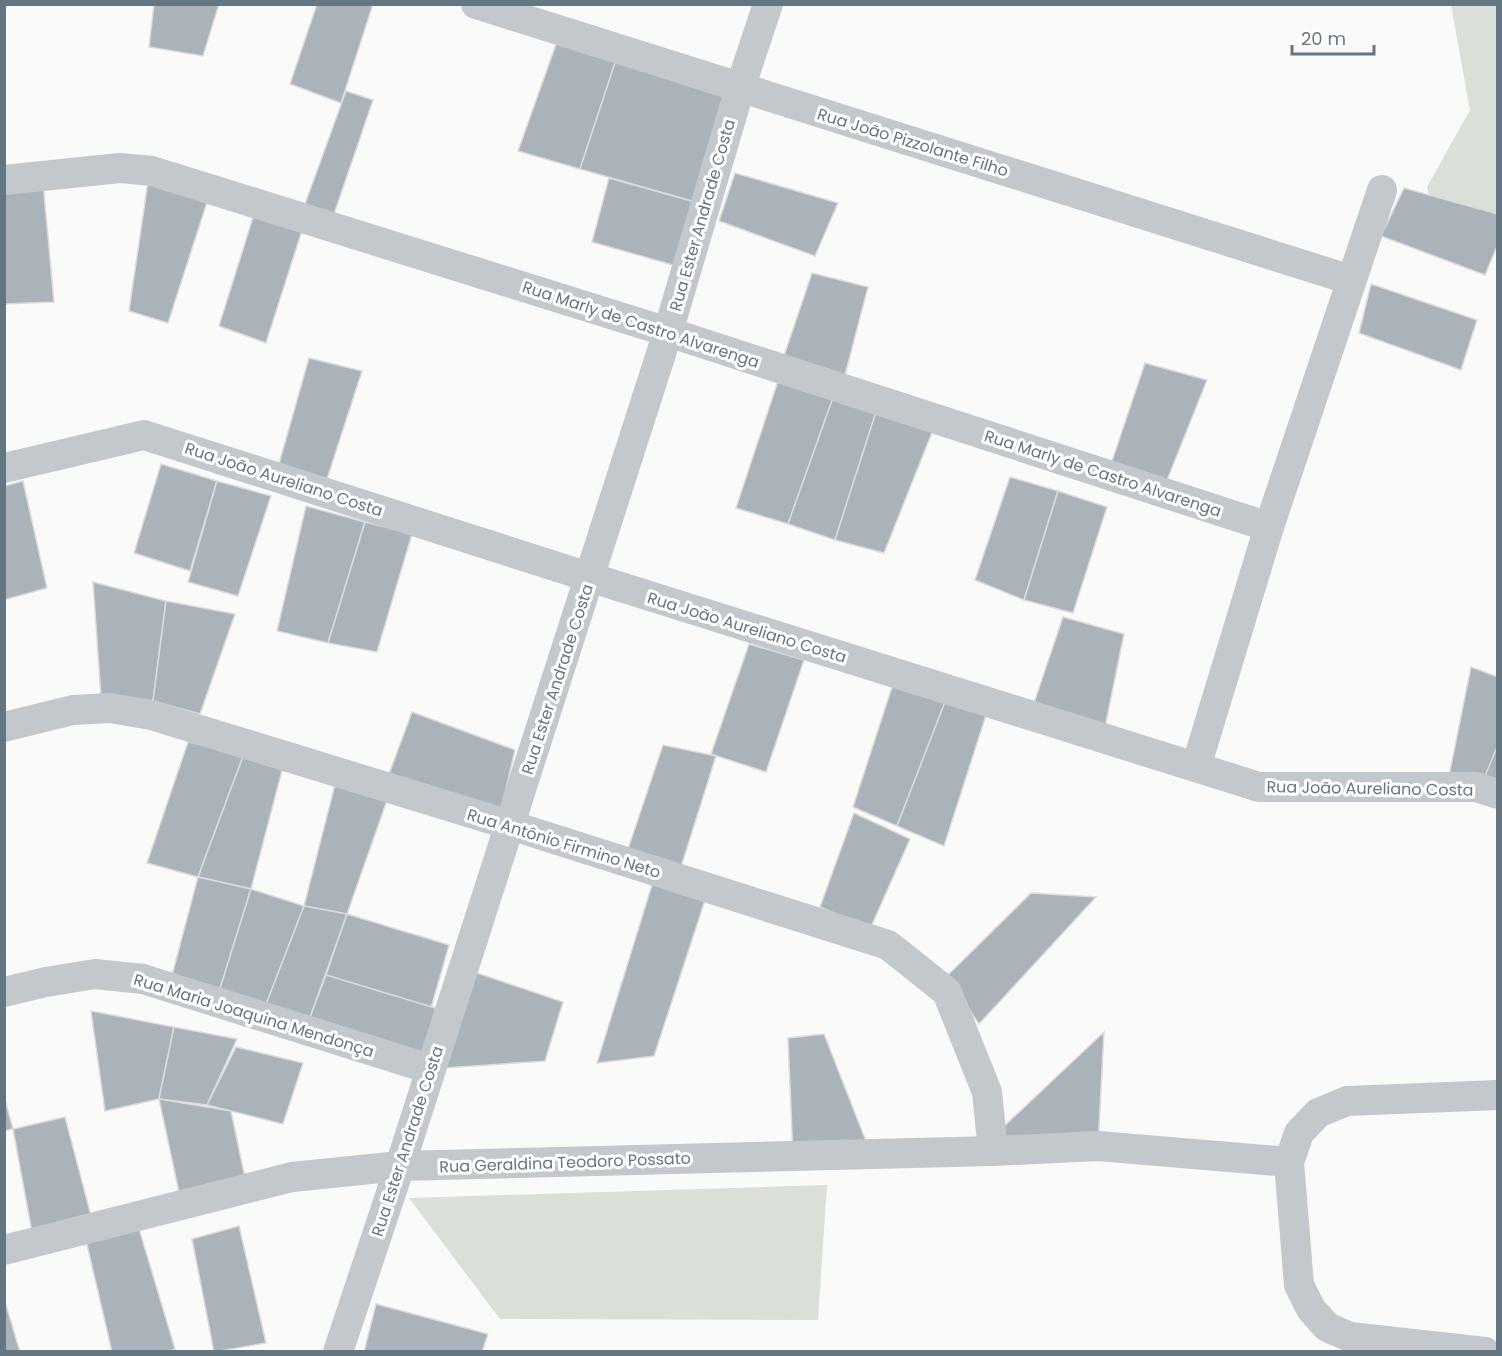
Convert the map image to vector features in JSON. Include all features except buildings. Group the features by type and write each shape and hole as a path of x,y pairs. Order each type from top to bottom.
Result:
{"street":[{"name":"Rua João Pizzolante Filho","path":"476,4 1351,280"},
{"name":"Rua Ester Andrade Costa","path":"338,1352 668,332 740,88 768,4"},
{"name":"Rua Marly de Castro Alvarenga","path":"4,180 120,168 152,171 668,332 1269,527"},
{"path":"1196,767 1269,527 1382,190"},
{"name":"Rua João Aureliano Costa","path":"4,468 144,435 1259,787 1476,787 1497,794"},
{"name":"Rua Antônio Firmino Neto","path":"4,727 73,710 110,708 151,716 510,825 888,945 947,992 987,1092 993,1151"},
{"name":"Rua Maria Joaquina Mendonça","path":"4,992 95,974 143,979 430,1069"},
{"path":"1485,1352 1350,1337 1327,1327 1311,1309 1299,1285 1289,1162 1299,1133 1318,1113 1347,1101 1497,1095"},
{"name":"Rua Geraldina Teodoro Possato","path":"4,1250 292,1177 400,1166 993,1151 1098,1146 1289,1162"}],"shaded area":[{"path":"1451,5 1497,5 1497,232 1438,227 1427,187 1470,110"},
{"path":"827,1185 818,1320 500,1319 409,1198"}]}
